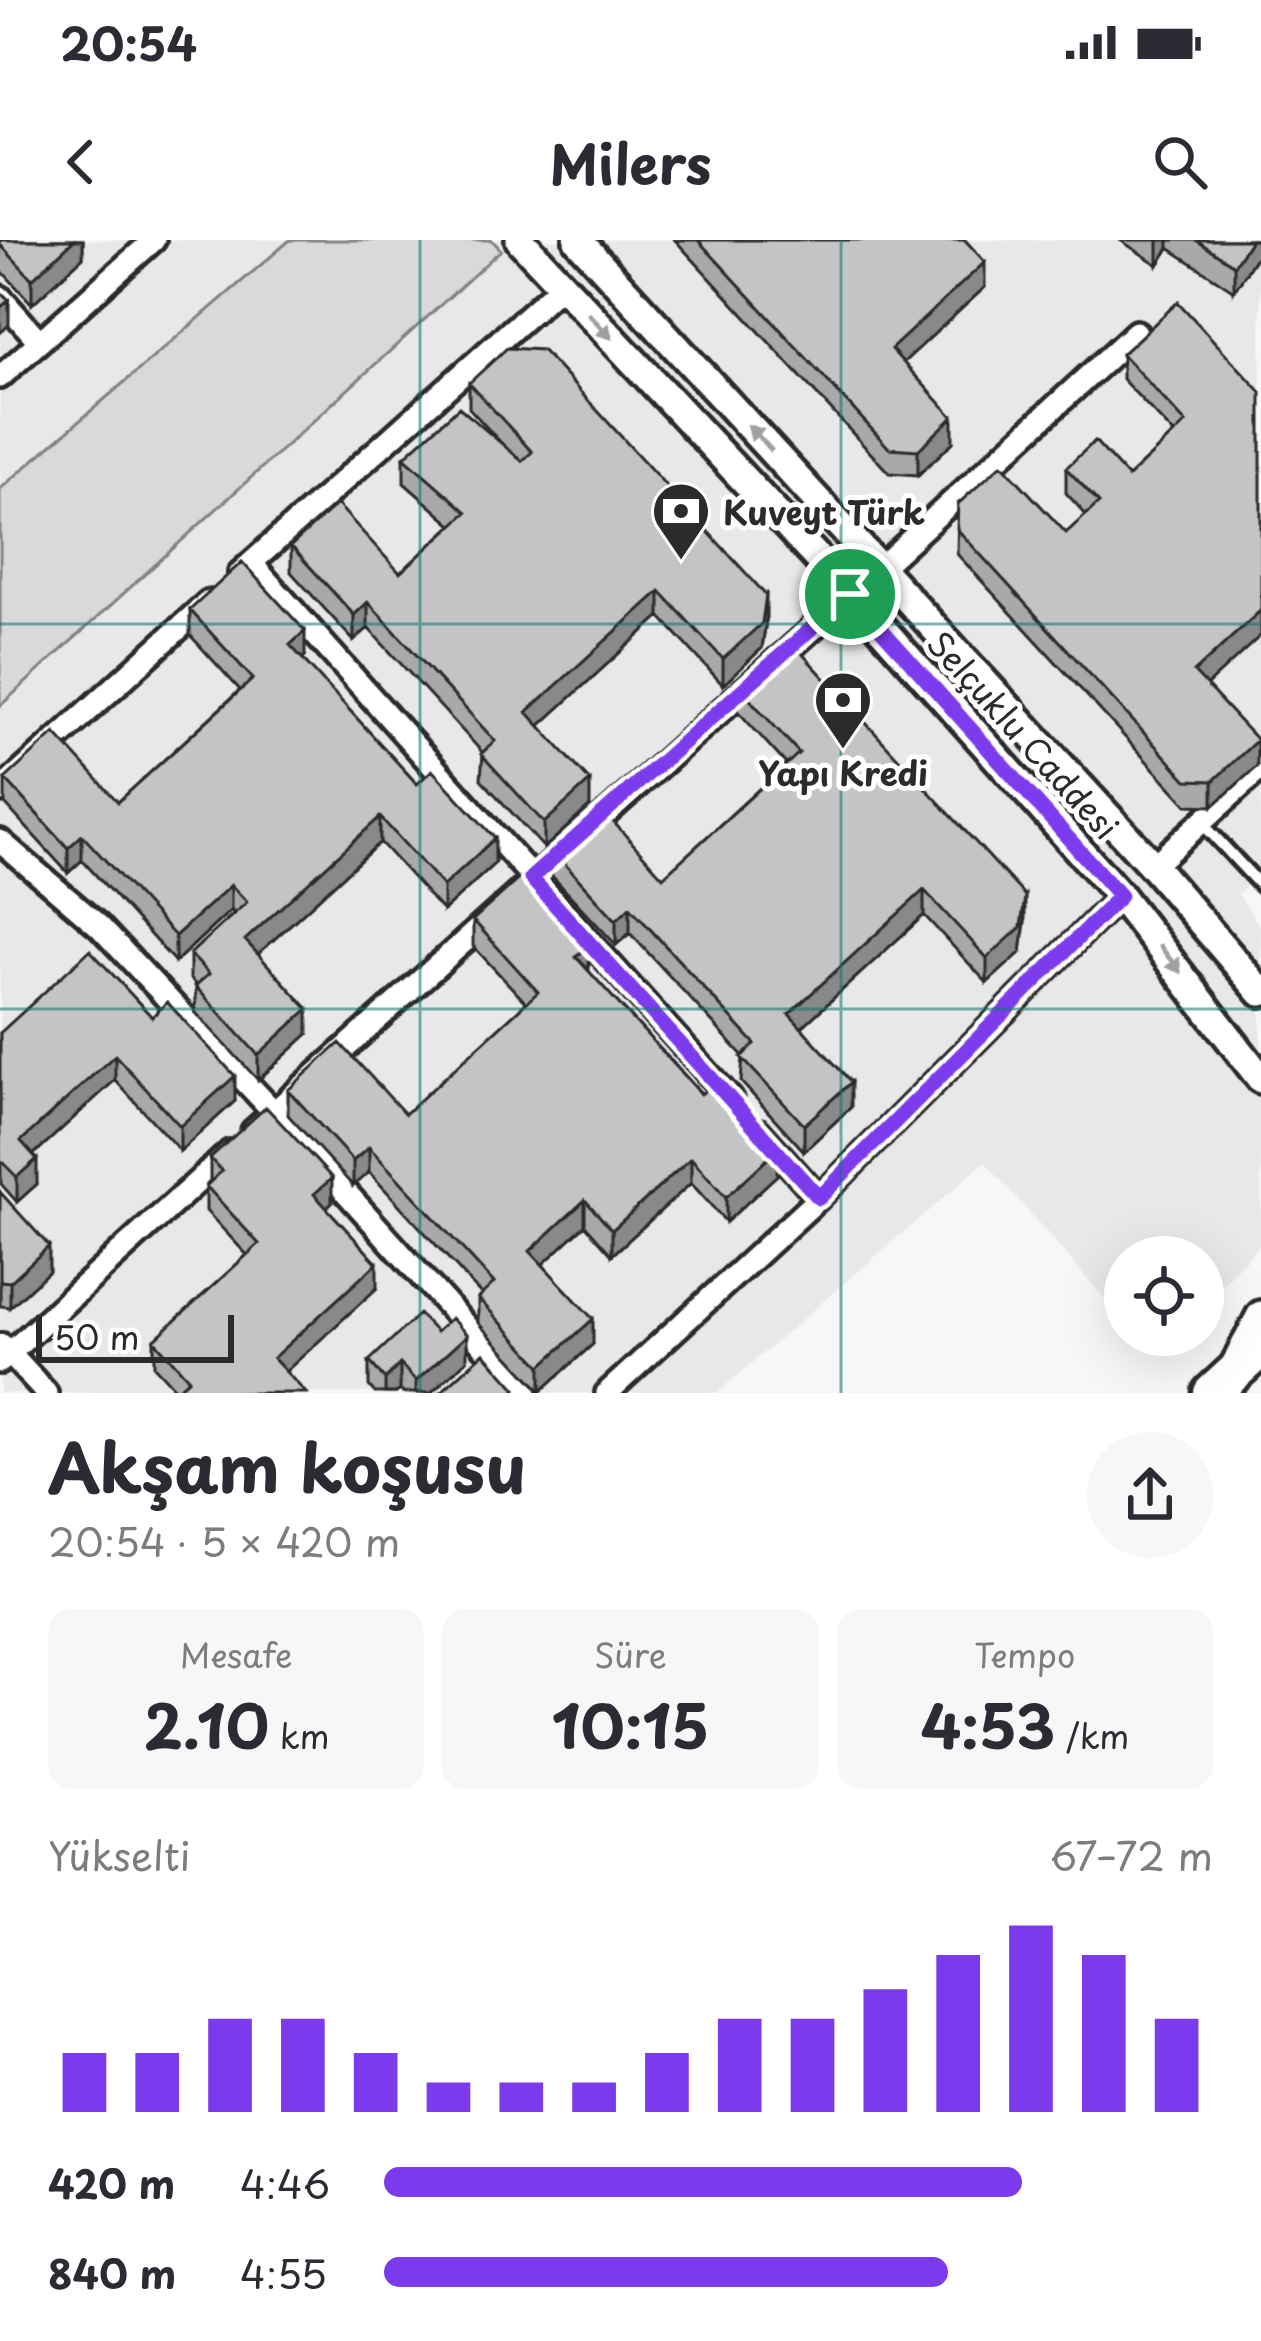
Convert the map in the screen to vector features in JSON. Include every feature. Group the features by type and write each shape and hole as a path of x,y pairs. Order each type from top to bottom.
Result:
{"highway":[{"path":"1219,1387 1261,1348"}],"street":[{"path":"0,377 154,240"},
{"name":"Selçuklu Caddesi","path":"520,240 850,594 1120,896 1261,1079"},
{"path":"0,791 562,285 586,249"},
{"name":"Selçuklu Caddesi","path":"586,249 1153,866 1261,992"},
{"path":"0,297 39,341"},
{"path":"46,1393 3,1353 880,568 1136,332"},
{"path":"250,563 819,1198"},
{"path":"608,1393 819,1198 1120,896 1261,768"},
{"path":"0,841 99,926 274,1112 526,1393"},
{"path":"1219,1387 1261,1315"}],"lane":[{"path":"1201,822 1261,886"}],"shaded area":[{"path":"0,240 1261,240 1261,874 1238,894 1261,928 1261,1243 1224,1283 1224,1236 1104,1236 1104,1298 985,1162 717,1393 0,1393"},
{"path":"290,240 492,240 501,250 0,706 0,489"}],"building":[{"path":"0,240 74,240 32,279"},
{"path":"698,240 965,240 985,262 891,349 953,417 918,450 889,448"},
{"path":"1196,240 1251,240 1234,265"},
{"path":"1178,302 1261,392 1261,610 1194,672 1257,740 1213,781 1187,780 957,529 958,504 1002,464 1066,533 1099,503 1066,468 1095,441 1128,477 1186,423 1122,354"},
{"path":"507,348 542,350 766,595 762,623 723,659 660,591 527,712 590,781 544,823 481,754 495,741 368,602 354,615 291,546 337,504 400,573 467,512 404,457 459,407 522,461 532,452 469,383"},
{"path":"242,562 305,631 290,645 417,784 432,770 495,838 443,886 380,817 245,940 308,1009 258,1055 195,986 209,974 190,954 247,902 231,885 175,936 82,835 68,848 5,779 55,733 118,802 253,679 190,610"},
{"path":"771,647 797,648 1025,896 1021,927 987,958 924,890 789,1014 851,1082 804,1125 741,1057 755,1044 630,907 616,920 551,849 599,806 663,877 799,753 734,682"},
{"path":"524,874 589,945 576,957 701,1094 715,1082 777,1150 726,1197 691,1158 612,1230 585,1200 530,1251 593,1319 541,1366 478,1298 494,1283 369,1147 353,1161 288,1090 340,1043 405,1114 538,992 473,920"},
{"path":"90,950 152,1017 167,1002 235,1076 180,1126 115,1055 21,1141 37,1159 17,1177 0,1160 0,1033"},
{"path":"266,1107 332,1178 314,1194 377,1263 273,1358 306,1393 173,1393 189,1379 154,1340 259,1244 206,1186 222,1171 210,1158"},
{"path":"0,1192 49,1246 10,1282 0,1281"},
{"path":"419,1314 436,1332 451,1318 467,1335 416,1381 400,1364 385,1379 369,1361"},
{"path":"484,1353 516,1389 512,1393 440,1393"}],"place":[{"name":"Kuveyt Türk","path":"681,562"},
{"name":"Yapı Kredi","path":"843,751"}],"route":[{"path":"850,594 1120,896 819,1198 531,878 850,594"}]}
